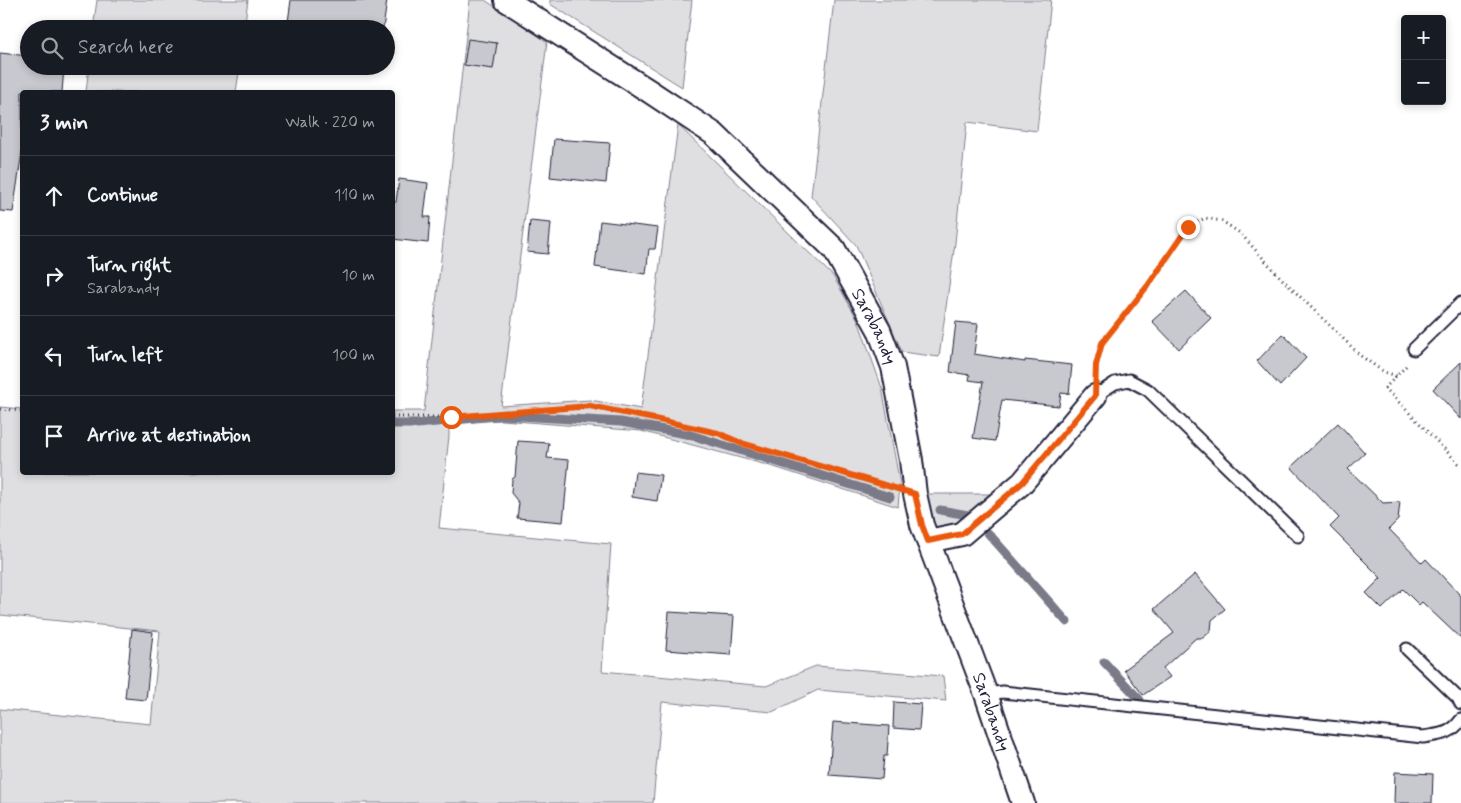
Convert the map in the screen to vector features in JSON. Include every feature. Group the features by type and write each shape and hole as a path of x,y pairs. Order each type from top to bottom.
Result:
{"street":[{"name":"Sarabandy","path":"506,0 714,134 834,249 876,324 893,367 922,525 986,694 1022,803"},
{"path":"928,541 962,534 1022,483 1095,396"}],"lane":[{"path":"1414,349 1461,304"},
{"path":"1095,396 1115,383 1129,380 1148,390 1298,536"},
{"path":"1407,650 1458,698 1461,704"},
{"path":"986,694 1003,692 1423,737 1441,734 1454,729 1461,720"}],"path":[{"path":"1095,396 1096,365 1102,343 1149,284 1188,227 1205,218 1222,221 1240,233 1280,278 1361,356 1376,368 1397,376 1385,388 1461,466"},
{"path":"395,417 451,417 590,406 718,433 741,443 915,494"},
{"path":"0,409 20,411"}],"shaded area":[{"path":"97,0 248,0 245,20 94,20"},
{"path":"470,0 485,0 547,42 501,406 590,400 641,409 678,125 833,276 858,320 882,388 900,484 898,507 774,467 641,431 502,420 449,423 439,528 611,544 602,671 766,686 816,666 943,676 946,701 818,690 772,712 662,702 653,803 0,803 0,709 151,724 160,631 0,615 0,407 20,409 20,475 395,475 395,411 424,411"},
{"path":"550,0 692,0 682,87 550,4"},
{"path":"834,0 1051,0 1037,131 967,122 955,243 939,357 902,352 856,245 811,196"},
{"path":"88,75 239,75 236,90 86,90"},
{"path":"927,494 993,494 950,531 934,528"}],"building":[{"path":"291,0 387,0 384,20 288,20"},
{"path":"468,39 497,43 493,69 464,65"},
{"path":"0,53 20,55 20,75 63,75 62,90 20,90 20,165 13,212 0,211"},
{"path":"554,139 610,143 606,183 550,177"},
{"path":"399,179 428,183 424,217 430,217 428,243 395,239"},
{"path":"530,221 551,223 548,254 527,252"},
{"path":"600,221 658,228 655,249 649,249 646,274 595,267"},
{"path":"1186,291 1211,318 1179,349 1152,321"},
{"path":"956,322 978,324 974,354 1025,362 1025,360 1072,365 1069,394 1061,393 1059,406 1002,400 995,441 973,438 983,382 969,380 970,375 950,372"},
{"path":"1283,334 1306,358 1280,386 1257,361"},
{"path":"1461,362 1461,419 1433,389"},
{"path":"1338,423 1365,453 1348,469 1383,503 1400,502 1398,520 1389,529 1422,563 1426,559 1461,596 1461,639 1422,602 1419,605 1403,589 1382,609 1366,593 1381,578 1330,527 1339,518 1291,467"},
{"path":"518,441 549,443 547,458 569,460 563,522 517,518 519,503 511,493 512,479 515,477"},
{"path":"635,472 661,475 657,501 632,497"},
{"path":"1195,574 1225,609 1212,620 1211,631 1203,638 1196,638 1163,668 1170,677 1143,695 1124,670 1174,633 1154,609"},
{"path":"669,612 734,616 731,655 666,650"},
{"path":"132,629 153,632 146,700 125,698"},
{"path":"894,702 921,704 919,730 893,728"},
{"path":"833,722 889,726 887,756 884,756 882,779 829,775"},
{"path":"1395,772 1433,774 1432,803 1394,803"}],"waterway":[{"path":"395,424 417,424 504,415 621,422 691,435 890,497"},
{"path":"940,510 968,515"},
{"path":"988,533 1067,622"},
{"path":"1104,662 1140,700"}],"route":[{"path":"451,417 590,406 718,433 741,443 915,494 922,525 928,541 962,534 1022,483 1095,396 1096,365 1102,343 1149,284 1188,227"}]}
